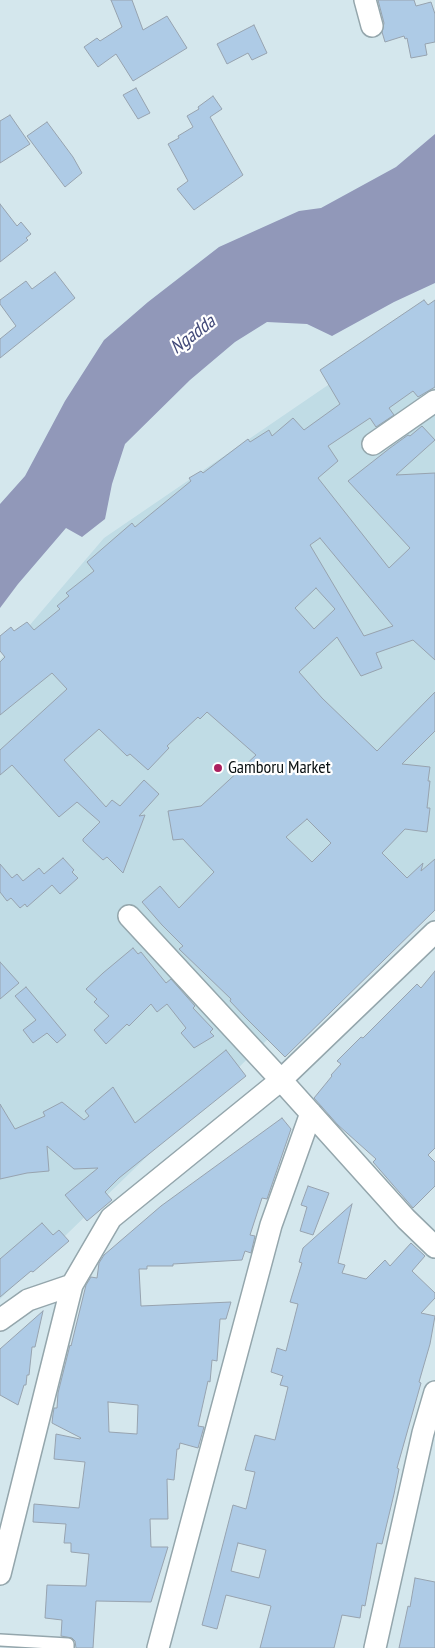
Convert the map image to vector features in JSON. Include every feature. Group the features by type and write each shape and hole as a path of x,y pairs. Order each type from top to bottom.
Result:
{"street":[{"path":"364,0 372,26"},
{"path":"373,444 435,401"},
{"path":"129,916 406,1219 431,1235"},
{"path":"0,1574 72,1285 111,1218 280,1080 435,932"},
{"path":"158,1648 271,1225 311,1113"},
{"path":"0,1320 28,1300 72,1285"},
{"path":"375,1648 423,1434 435,1392"}],"lane":[{"path":"0,1640 68,1644 68,1648"}],"shaded area":[{"name":"Gamboru Market","path":"435,312 435,877 0,1299 0,660 104,538"}],"water":[{"name":"Ngadda","path":"435,134 435,283 394,302 332,336 307,324 267,322 235,342 190,380 125,444 112,484 105,519 82,537 66,528 0,608 0,504 25,476 65,401 104,340 148,302 219,247 299,211 321,208 396,167"}],"building":[{"path":"111,0 132,0 143,30 167,16 187,48 133,81 116,54 98,67 84,47 97,38 100,41 122,27"},
{"path":"378,0 414,0 416,6 431,2 435,14 435,42 425,44 427,55 411,58 407,38 405,39 404,36 385,42 382,32 384,23"},
{"path":"254,25 267,53 252,60 248,53 227,64 217,44"},
{"path":"136,88 150,113 138,119 123,95"},
{"path":"213,96 222,109 210,117 243,175 194,210 177,189 188,181 168,144 193,127 187,116 199,109 198,107"},
{"path":"10,115 30,144 0,163 0,121"},
{"path":"47,122 73,157 82,173 65,187 27,136"},
{"path":"0,204 17,226 21,222 31,234 26,238 28,240 0,262"},
{"path":"55,272 75,298 0,358 0,339 16,326 0,304 0,300 26,281 32,289"},
{"path":"424,300 428,305 435,300 435,387 418,397 413,391 389,408 394,415 376,427 370,418 328,446 338,461 318,478 389,568 410,548 348,481 422,426 435,440 396,475 435,473 435,660 413,640 376,653 382,668 361,676 337,637 299,672 322,698 377,751 435,692 435,731 402,764 430,767 427,808 430,808 427,832 405,829 382,853 407,878 423,863 421,871 435,859 435,910 285,1057 230,1001 231,999 179,949 183,946 142,902 160,886 179,908 214,872 183,839 173,840 168,811 201,806 256,755 207,712 200,719 198,717 167,746 169,748 148,770 130,754 127,756 99,729 64,760 106,807 112,800 120,806 144,780 159,794 139,816 145,815 123,873 107,857 103,860 83,841 100,822 77,802 59,817 12,765 0,775 0,750 67,689 52,673 0,715 0,662 5,657 0,651 0,636 11,627 14,631 27,622 34,630 60,609 57,606 69,596 66,593 94,571 87,562 132,523 135,527 191,481 189,478 201,471 203,473 248,439 250,442 269,430 272,436 293,418 304,430 340,404 320,370","holes":["320,538 393,626 364,636 310,545","316,588 335,609 314,629 295,608","307,819 331,843 312,862 286,837"]},
{"path":"63,858 74,870 72,872 78,878 60,894 52,885 27,907 25,904 20,908 11,898 7,901 0,892 0,864 12,878 17,874 23,881 39,868 44,874"},
{"path":"133,948 138,954 141,952 166,983 171,979 195,1006 193,1008 213,1029 210,1032 214,1036 194,1048 181,1033 186,1028 167,1004 157,1012 151,1004 129,1026 127,1024 106,1044 94,1030 109,1016 94,1002 97,999 86,989"},
{"path":"0,962 19,983 0,999"},
{"path":"435,971 435,1148 428,1155 435,1162 435,1186 413,1208 373,1162 376,1159 338,1125 314,1098 341,1064 337,1061 417,984 421,988"},
{"path":"26,987 66,1035 57,1043 47,1033 33,1043 23,1030 36,1020 15,996"},
{"path":"226,1050 246,1076 119,1178 105,1192 112,1200 87,1221 65,1195 98,1168 74,1169 47,1146 49,1171 27,1173 0,1179 0,1104 15,1129 45,1116 43,1112 62,1102 84,1120 89,1116 85,1111 113,1087 135,1123"},
{"path":"282,1118 291,1129 267,1199 262,1198 250,1235 255,1236 251,1253 245,1251 242,1260 173,1264 173,1266 147,1266 147,1269 139,1269 141,1306 231,1302 226,1319 220,1319 217,1361 212,1360 210,1382 208,1381 198,1426 204,1427 198,1448 180,1443 179,1449 177,1449 174,1480 167,1479 168,1519 150,1519 151,1547 168,1547 151,1602 96,1601 93,1648 76,1648 75,1641 72,1638 61,1636 62,1620 45,1618 47,1585 86,1586 89,1554 71,1552 71,1543 64,1543 66,1524 33,1522 34,1504 79,1508 85,1462 54,1459 56,1434 81,1438 52,1423 54,1408 57,1408 58,1393 86,1285 91,1277 97,1278 99,1263 104,1255 161,1206","holes":["108,1402 138,1405 137,1434 109,1432"]},
{"path":"308,1186 329,1193 313,1235 300,1231 307,1207 301,1205"},
{"path":"352,1204 338,1263 345,1265 342,1273 366,1279 385,1260 390,1266 411,1243 425,1256 412,1271 435,1293 435,1298 421,1313 435,1316 430,1344 419,1382 421,1383 397,1468 399,1469 382,1544 377,1543 365,1606 362,1605 360,1618 342,1615 334,1648 260,1648 271,1606 226,1595 217,1629 202,1625 233,1505 246,1509 255,1472 245,1470 255,1435 275,1440 288,1387 280,1385 283,1376 271,1372 277,1348 286,1351 298,1304 290,1302 302,1263 299,1262 303,1248","holes":["238,1543 266,1550 259,1578 231,1571"]},
{"path":"42,1223 53,1235 59,1230 69,1241 0,1297 0,1259"},
{"path":"43,1311 35,1347 32,1347 29,1375 27,1375 26,1385 24,1385 18,1405 0,1395 0,1349"},
{"path":"415,1578 435,1582 435,1648 399,1648 408,1606 410,1607"}],"place":[{"name":"Gamboru Market","path":"218,768"}]}
